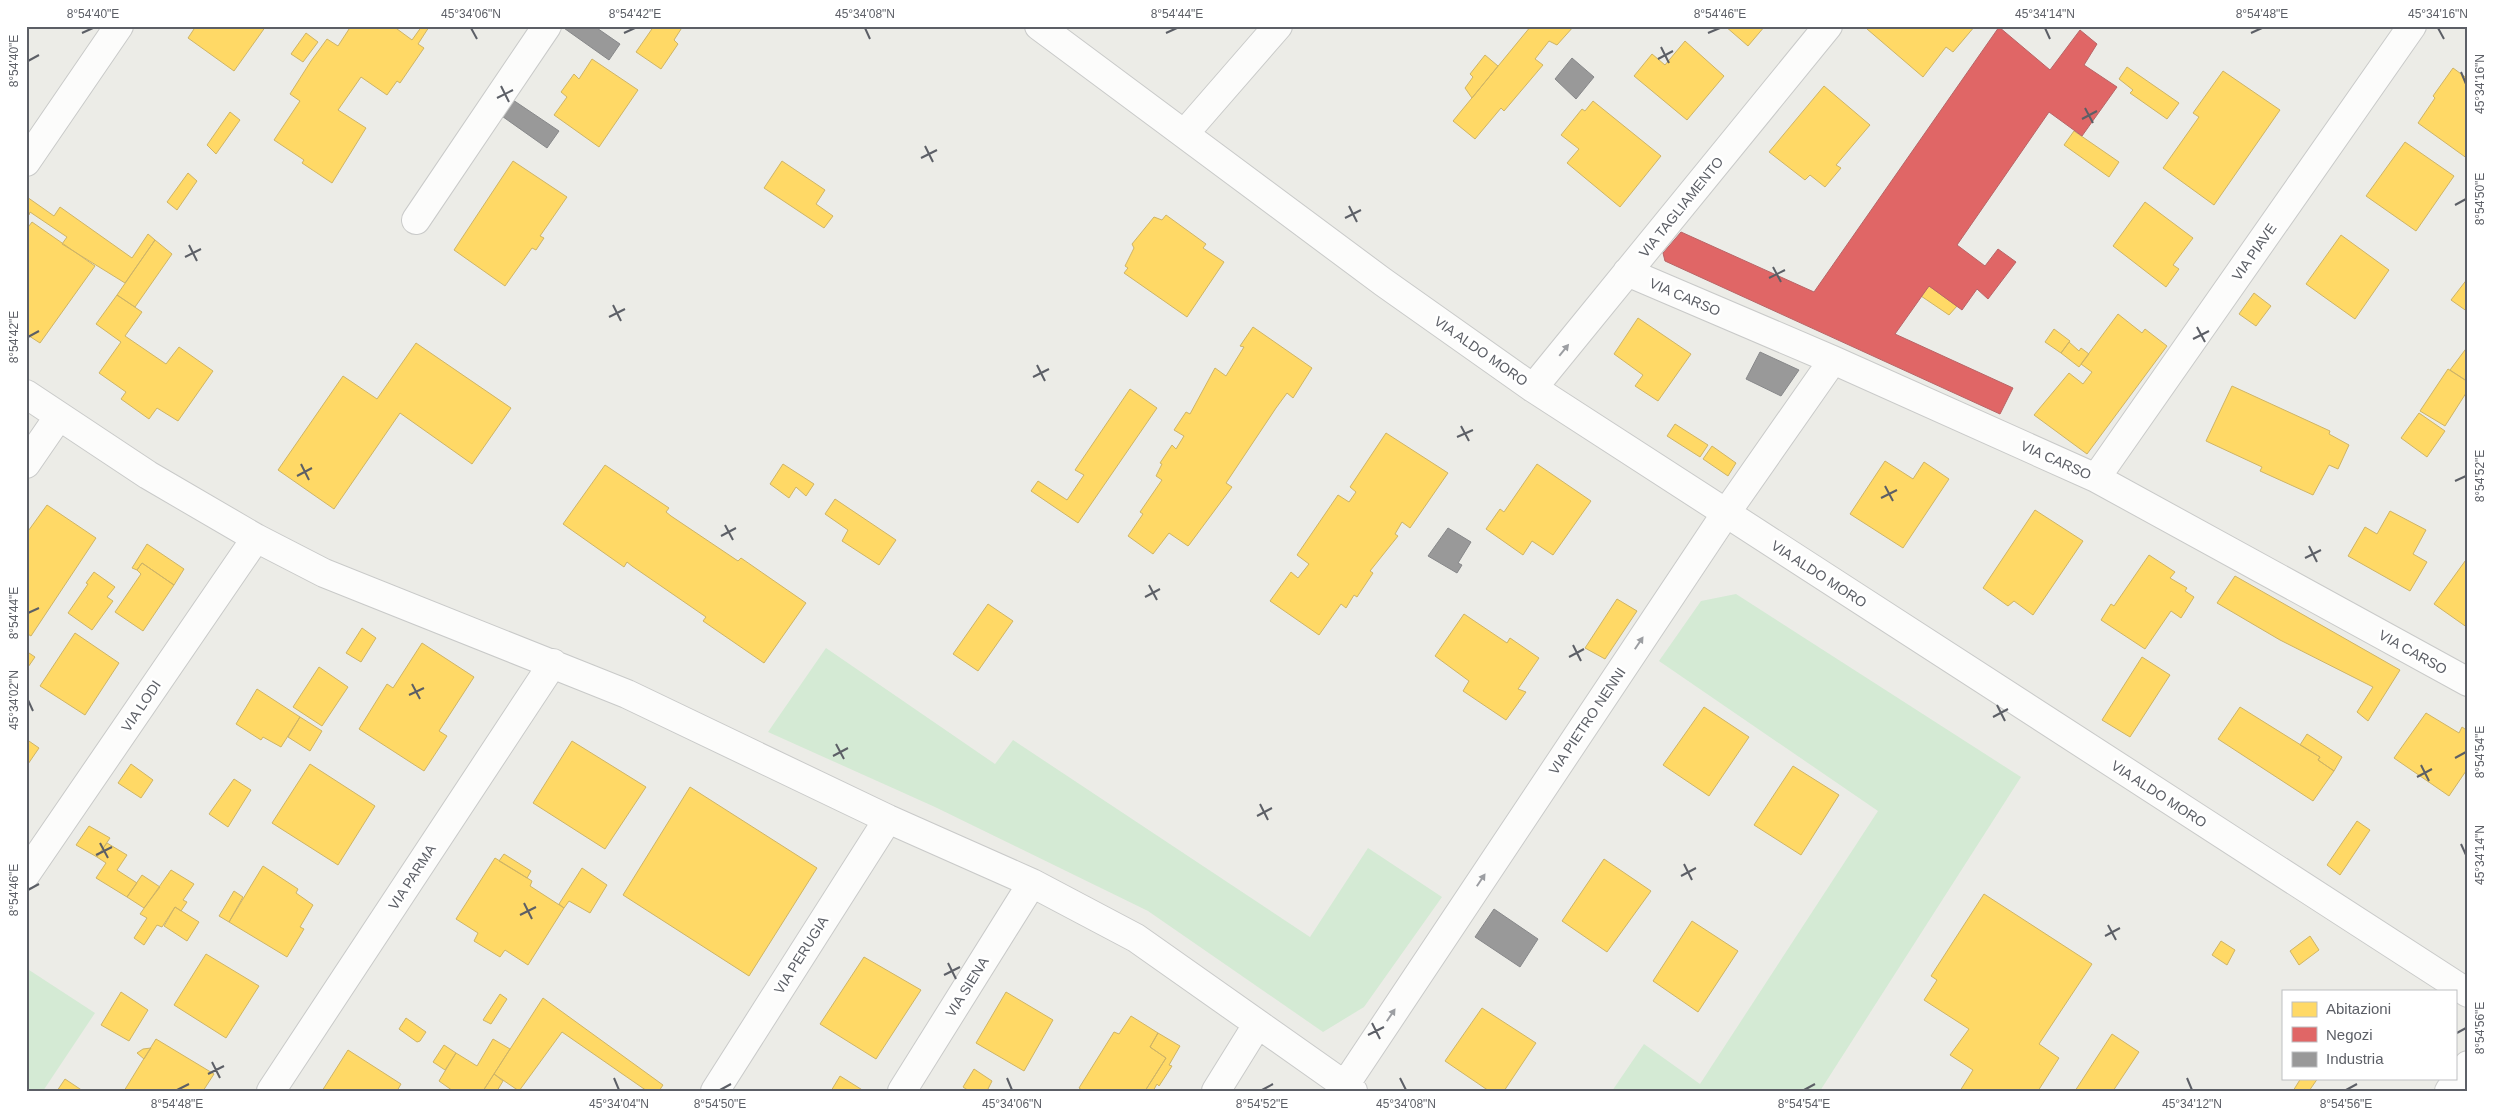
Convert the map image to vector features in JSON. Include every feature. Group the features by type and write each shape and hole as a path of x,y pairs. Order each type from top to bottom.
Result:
{"street":[{"path":"26,162 118,26"},
{"path":"416,220 547,26"},
{"name":"VIA ALDO MORO","path":"1039,26 1383,282 1533,388 2468,993"},
{"path":"1185,133 1278,26"},
{"name":"VIA TAGLIAMENTO","path":"1533,388 1828,26"},
{"name":"VIA PIAVE","path":"2096,478 2412,26"},
{"name":"VIA CARSO","path":"1627,272 1833,360 2096,478 2468,682"},
{"name":"VIA PIETRO NENNI","path":"1349,1088 1726,513 1833,360"},
{"path":"26,394 148,475 256,538 324,573 627,694 888,819 1032,883 1136,938 1349,1088"},
{"path":"26,464 59,416"},
{"name":"VIA LODI","path":"26,874 256,538"},
{"name":"VIA PARMA","path":"270,1091 553,663"},
{"name":"VIA PERUGIA","path":"715,1091 888,819"},
{"name":"VIA SIENA","path":"902,1091 1032,883"},
{"path":"1216,1091 1257,1025"},
{"path":"2449,1091 2468,1065"}],"green space":[{"path":"1736,594 2021,777 1820,1091 1612,1091 1644,1044 1700,1084 1878,811 1659,661 1701,601"},
{"path":"826,648 995,764 1013,740 1310,937 1368,848 1442,897 1364,1007 1323,1032 1148,911 935,807 768,732"},
{"path":"26,968 95,1013 43,1091 26,1091"}],"building: Abitazioni":[{"path":"196,26 266,26 234,71 188,38"},
{"path":"351,26 393,26 412,40 422,26 429,27 418,44 424,48 400,83 397,81 387,95 361,77 338,110 366,128 332,183 302,163 304,160 274,140 300,101 290,94 311,61 327,39 338,46"},
{"path":"654,26 683,26 674,40 678,44 661,69 636,52"},
{"path":"1531,26 1574,26 1557,45 1549,41 1535,59 1543,65 1504,111 1501,108 1475,139 1453,121"},
{"path":"1725,26 1765,26 1748,46"},
{"path":"1869,26 1975,26 1953,52 1946,47 1923,77 1867,29"},
{"path":"306,33 318,42 303,62 291,54"},
{"path":"1685,41 1724,76 1687,120 1634,76 1652,54 1665,65"},
{"path":"1485,55 1498,66 1472,98 1465,88 1473,77 1470,74"},
{"path":"592,59 638,90 599,147 554,115 567,97 561,92 574,74 579,79"},
{"path":"2127,67 2179,103 2167,119 2130,93 2133,90 2119,79"},
{"path":"2453,68 2468,79 2468,159 2418,123 2435,98 2433,96"},
{"path":"2223,71 2280,110 2214,205 2163,168 2199,117 2193,113"},
{"path":"1824,86 1870,125 1836,165 1841,168 1825,187 1810,175 1805,180 1769,152"},
{"path":"1593,101 1661,156 1620,207 1567,163 1579,149 1561,135 1582,109 1585,111"},
{"path":"230,112 240,120 216,154 207,145"},
{"path":"2074,131 2119,162 2109,177 2064,145"},
{"path":"2405,142 2454,176 2416,231 2366,196"},
{"path":"513,161 567,197 540,236 544,238 536,250 532,248 505,286 454,250"},
{"path":"782,161 825,190 816,204 833,216 824,228 764,188"},
{"path":"188,173 197,181 177,210 167,202"},
{"path":"27,197 54,216 60,207 132,258 148,234 155,240 125,283 62,244 67,237 30,212 29,215 26,214"},
{"path":"2145,202 2193,238 2173,265 2179,269 2166,287 2113,246"},
{"path":"1166,215 1206,244 1203,248 1224,262 1187,317 1124,273 1128,268 1125,266 1134,248 1132,244 1154,217 1162,220"},
{"path":"32,222 95,266 40,343 26,334 26,230"},
{"path":"2341,235 2389,270 2355,319 2306,284"},
{"path":"155,240 172,254 135,307 117,295"},
{"path":"2468,278 2468,312 2451,300"},
{"path":"1929,286 1957,306 1949,315 1921,296"},
{"path":"2254,293 2271,306 2256,326 2239,314"},
{"path":"117,295 142,312 125,336 166,364 179,347 213,371 178,421 157,408 149,419 121,399 126,392 99,373 121,342 96,324"},
{"path":"2118,314 2142,333 2145,329 2167,346 2087,454 2034,415 2069,373 2083,384 2092,372 2081,364"},
{"path":"1638,318 1691,354 1658,401 1635,386 1643,375 1614,354"},
{"path":"1253,327 1312,368 1293,398 1287,393 1276,408 1226,483 1232,487 1189,545 1169,533 1153,554 1128,536 1143,514 1140,512 1162,480 1156,476 1162,464 1160,463 1172,445 1176,449 1184,436 1174,430 1186,412 1190,414 1215,368 1226,376 1244,347 1240,346"},
{"path":"2054,329 2070,341 2061,353 2045,342"},
{"path":"2069,342 2079,351 2081,348 2089,354 2079,367 2061,353"},
{"path":"416,343 511,408 472,464 400,413 334,509 278,470 343,376 377,399"},
{"path":"2468,346 2468,381 2467,381 2450,370"},
{"path":"2448,369 2468,382 2468,390 2445,426 2420,411"},
{"path":"2232,386 2330,431 2329,434 2349,445 2338,469 2329,465 2313,495 2260,471 2262,467 2206,441"},
{"path":"1130,389 1157,408 1078,523 1031,491 1038,481 1067,500 1084,475 1075,470"},
{"path":"2419,413 2445,431 2427,457 2401,438"},
{"path":"1675,424 1708,445 1700,457 1667,436"},
{"path":"1386,433 1448,473 1410,528 1402,522 1395,534 1398,536 1370,571 1373,573 1357,597 1354,595 1346,608 1341,604 1319,635 1270,601 1291,572 1298,578 1309,564 1297,555 1338,495 1349,502 1356,492 1350,487"},
{"path":"1712,446 1736,463 1728,476 1703,459"},
{"path":"1885,461 1913,479 1924,462 1949,479 1903,548 1850,514"},
{"path":"783,464 814,484 806,496 796,487 789,498 770,484"},
{"path":"1537,464 1591,501 1553,555 1532,541 1523,555 1486,529 1500,509 1504,512"},
{"path":"605,465 669,508 666,512 671,516 738,561 741,558 806,603 764,663 703,621 706,617 627,562 624,567 563,524"},
{"path":"835,499 896,540 879,565 842,541 848,530 825,514"},
{"path":"47,505 96,538 31,636 26,633 26,534"},
{"path":"2035,510 2083,541 2033,615 2014,601 2008,606 1983,588"},
{"path":"2390,511 2426,530 2413,554 2427,562 2410,591 2348,556 2365,527 2377,534"},
{"path":"147,544 184,569 174,585 142,563 137,570 132,568"},
{"path":"2149,555 2175,572 2170,578 2187,588 2185,591 2194,597 2181,618 2171,611 2145,649 2101,620 2111,604 2114,606"},
{"path":"2468,557 2468,628 2434,604"},
{"path":"142,563 174,585 143,631 115,612 141,574 137,570"},
{"path":"94,572 115,587 107,597 113,601 92,630 68,613"},
{"path":"2235,576 2400,670 2368,721 2357,712 2373,687 2280,640 2217,603"},
{"path":"1617,599 1637,611 1605,659 1585,648"},
{"path":"988,604 1013,621 978,671 953,654"},
{"path":"1464,614 1507,643 1510,638 1539,658 1518,689 1526,692 1506,720 1463,691 1469,681 1435,656"},
{"path":"362,628 376,638 361,662 346,653"},
{"path":"75,633 119,663 85,715 40,686"},
{"path":"422,643 474,677 439,731 447,736 424,771 359,729 387,684 393,688"},
{"path":"26,651 35,657 26,670"},
{"path":"2142,657 2170,675 2130,737 2102,720"},
{"path":"319,667 348,687 322,726 293,707"},
{"path":"257,689 300,717 281,747 263,737 261,740 236,724"},
{"path":"1704,707 1749,737 1709,796 1663,765"},
{"path":"2240,707 2320,757 2318,760 2334,771 2313,801 2218,739"},
{"path":"2426,713 2459,733 2462,727 2468,731 2468,768 2449,796 2394,758"},
{"path":"300,717 322,731 310,751 288,737"},
{"path":"2307,734 2342,757 2334,771 2318,760 2320,757 2300,745"},
{"path":"26,739 39,748 26,767"},
{"path":"572,741 646,787 605,849 533,803"},
{"path":"131,764 153,780 141,798 118,783"},
{"path":"310,764 375,806 338,865 272,823"},
{"path":"1793,766 1839,795 1801,855 1754,825"},
{"path":"234,779 251,790 228,827 209,814"},
{"path":"690,787 817,868 749,976 623,895"},
{"path":"2357,821 2370,830 2340,875 2327,865"},
{"path":"89,826 110,838 97,857 76,845"},
{"path":"107,843 127,855 117,870 137,883 127,897 96,878 106,863 97,857"},
{"path":"504,854 531,871 527,878 499,861"},
{"path":"495,858 532,881 530,886 564,908 528,965 505,950 500,957 474,941 478,933 456,919"},
{"path":"1604,859 1651,891 1607,952 1562,921"},
{"path":"263,866 298,889 296,893 313,905 300,927 304,929 287,957 229,922"},
{"path":"582,868 607,885 590,913 569,901 564,908 559,904"},
{"path":"171,870 194,884 183,900 187,902 181,911 175,907 162,927 157,925 144,945 134,938 147,918 140,914"},
{"path":"142,875 160,887 144,908 127,897"},
{"path":"234,891 243,897 229,922 219,916"},
{"path":"1984,894 2092,964 2039,1044 2059,1058 2038,1091 1960,1091 1973,1070 1950,1055 1969,1029 1924,1000 1937,980 1931,976"},
{"path":"175,907 199,922 187,941 164,926"},
{"path":"1692,921 1738,951 1698,1012 1653,981"},
{"path":"2310,936 2319,950 2299,965 2290,951"},
{"path":"2221,941 2235,950 2227,965 2212,955"},
{"path":"206,954 259,986 226,1038 174,1005"},
{"path":"864,957 921,990 876,1059 820,1024"},
{"path":"121,992 148,1010 129,1041 101,1025"},
{"path":"1006,992 1053,1020 1024,1071 976,1043"},
{"path":"500,994 507,999 491,1024 483,1020"},
{"path":"543,998 663,1085 659,1091 647,1091 562,1032 519,1091 494,1074"},
{"path":"1482,1008 1536,1043 1504,1091 1489,1091 1445,1061"},
{"path":"1131,1016 1158,1033 1150,1047 1166,1058 1145,1091 1083,1091 1079,1088 1114,1032 1119,1034"},
{"path":"406,1018 426,1032 420,1041 417,1042 399,1029"},
{"path":"1158,1033 1180,1046 1169,1065 1172,1066 1159,1086 1157,1084 1153,1091 1145,1091 1166,1058 1150,1047"},
{"path":"2112,1034 2139,1052 2113,1091 2075,1091"},
{"path":"156,1039 214,1074 203,1091 124,1091"},
{"path":"493,1039 510,1049 483,1091 453,1091 439,1081 456,1053 477,1066"},
{"path":"444,1045 456,1053 445,1070 433,1062"},
{"path":"151,1048 144,1059 137,1053 143,1049"},
{"path":"348,1050 401,1084 397,1091 322,1091"},
{"path":"974,1069 992,1081 987,1091 969,1091 963,1087"},
{"path":"494,1074 503,1081 497,1091 483,1091"},
{"path":"840,1076 864,1091 831,1091"},
{"path":"65,1079 83,1091 57,1091"},
{"path":"2300,1080 2317,1080 2309,1091 2293,1091"}],"building: Negozi":[{"path":"1999,27 2050,70 2080,30 2097,44 2084,65 2117,87 2082,136 2049,112 1957,245 1985,266 1998,249 2016,262 1988,299 1977,289 1962,310 1929,286 1895,334 2013,388 2000,414 1665,261 1663,253 1681,232 1814,292"}],"building: Industria":[{"path":"561,26 594,26 620,44 609,60"},
{"path":"1572,58 1594,77 1576,99 1555,79"},
{"path":"510,98 559,131 547,148 499,114"},
{"path":"1760,352 1799,370 1781,396 1746,379"},
{"path":"1448,528 1471,542 1458,563 1462,565 1457,573 1428,556"},
{"path":"1494,909 1538,939 1520,967 1475,937"}]}
